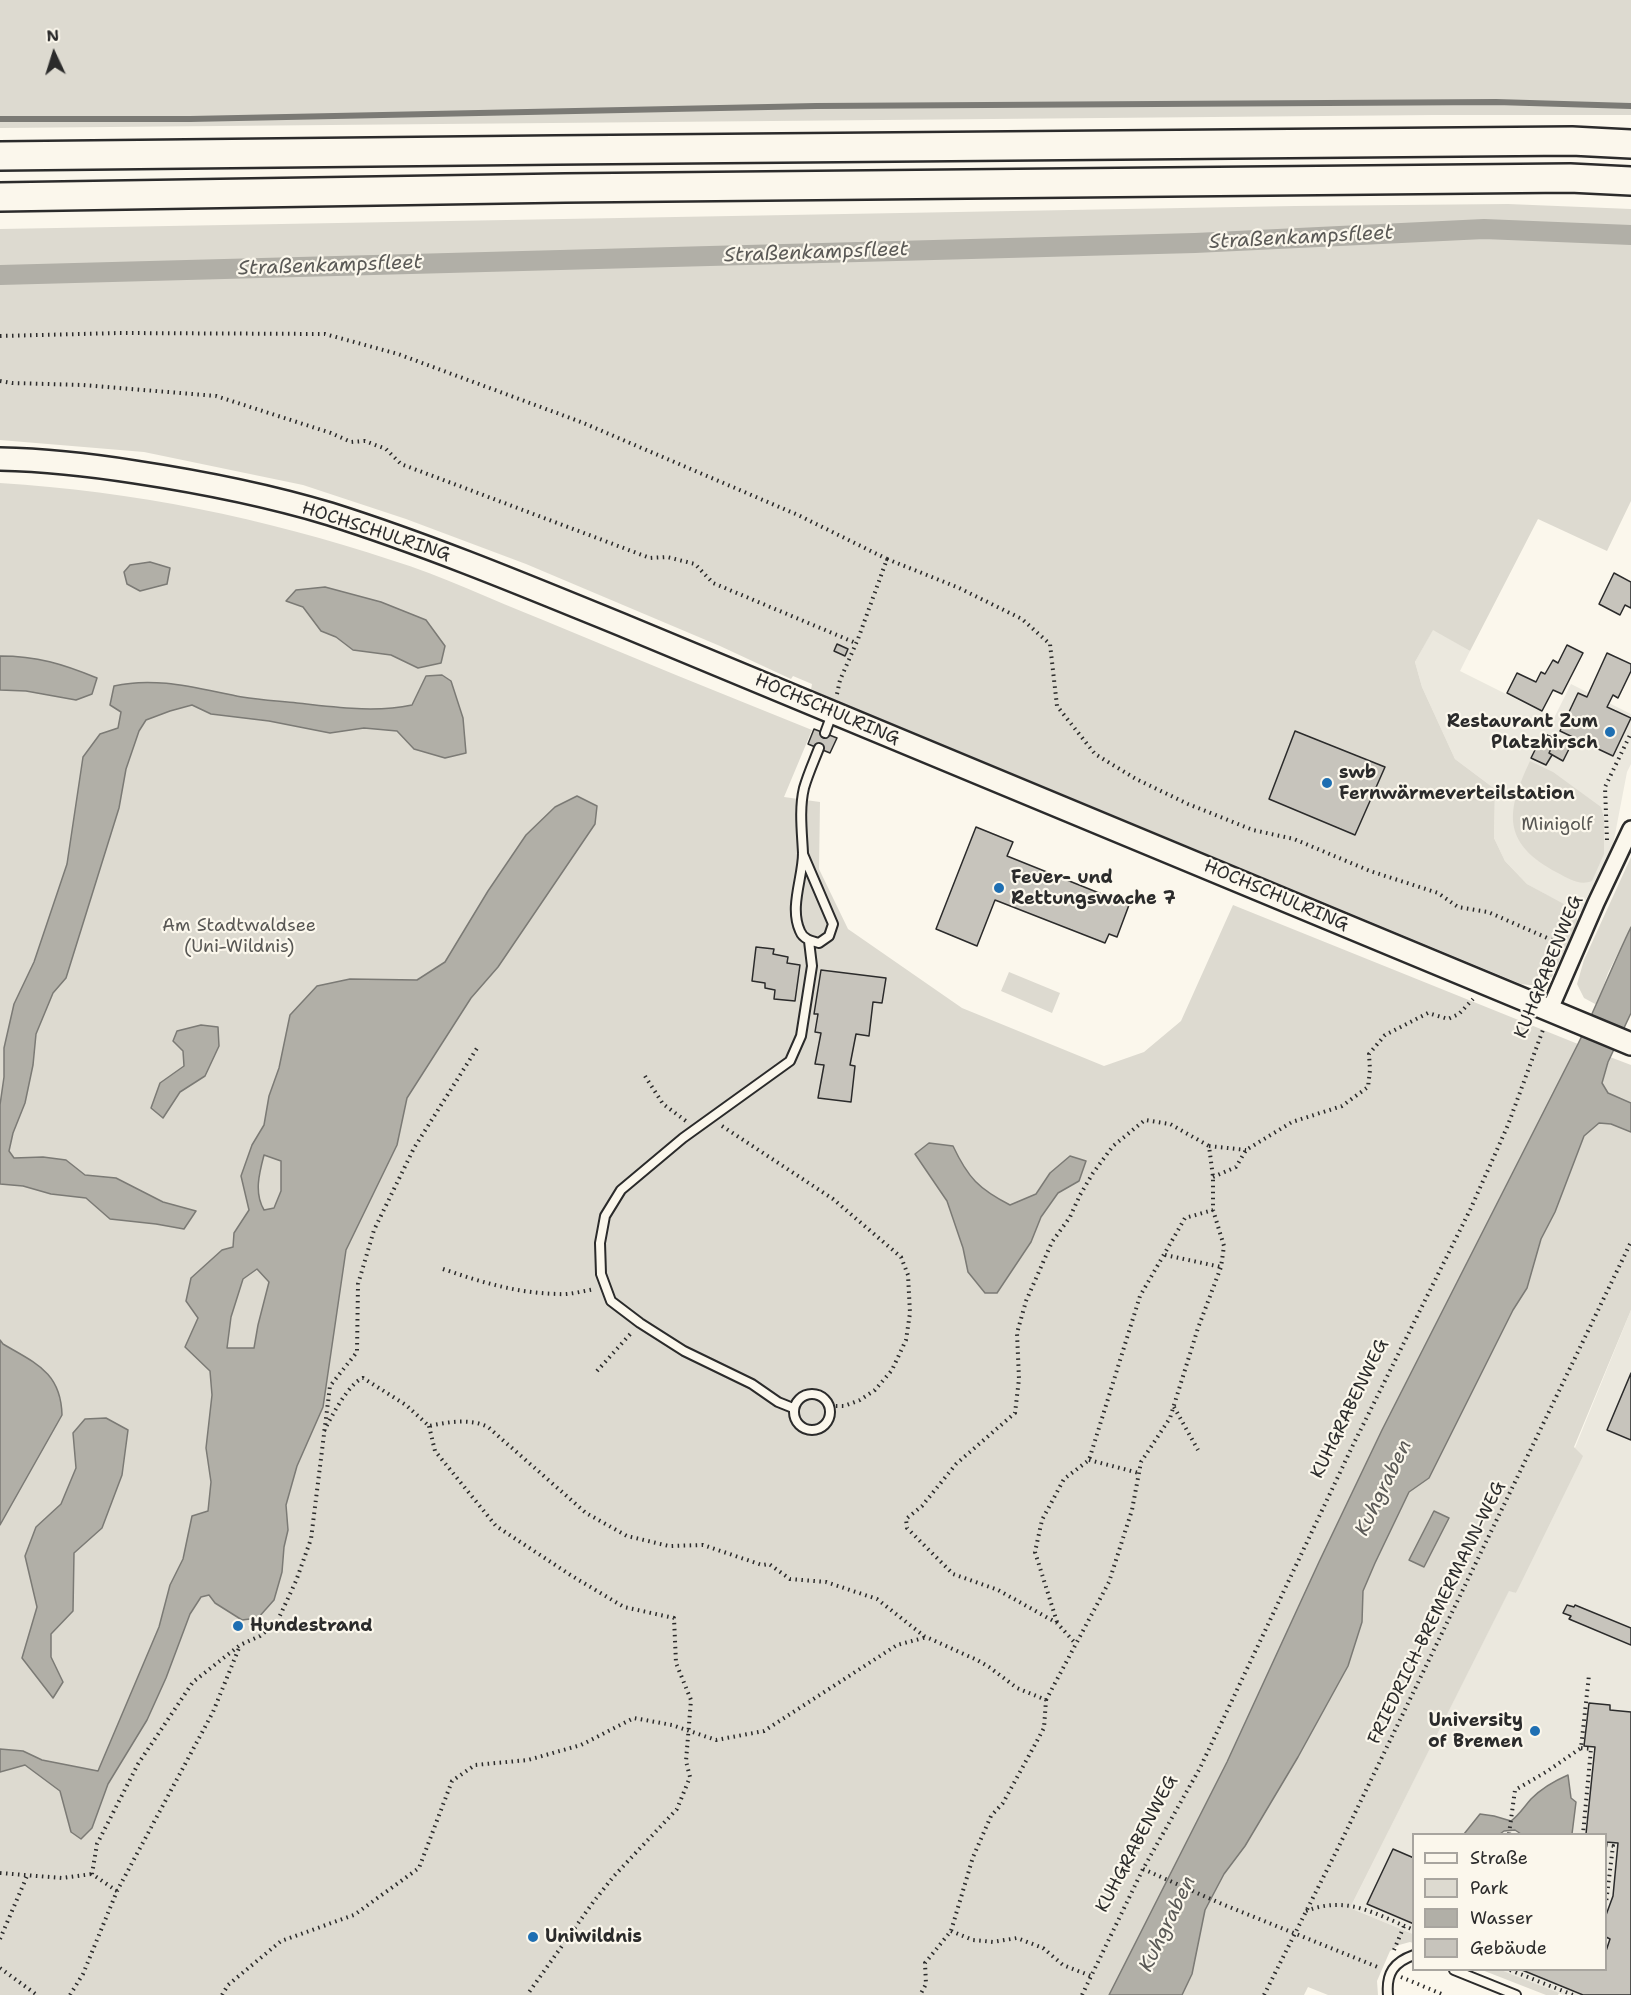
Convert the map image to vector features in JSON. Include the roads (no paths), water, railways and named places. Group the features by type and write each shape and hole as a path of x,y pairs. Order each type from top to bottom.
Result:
{"highway":[{"path":"0,156 1548,141 1631,144"},
{"path":"0,197 1546,178 1631,181"}],"street":[{"name":"HOCHSCHULRING","path":"0,459 24,459 106,468 188,480 258,495 328,514 466,562 1625,1042"},
{"name":"KUHGRABENWEG","path":"1550,1010 1631,829"}],"lane":[{"path":"825,734 832,713"},
{"path":"803,854 833,924 829,936 819,943 809,940 800,932 796,915 803,854 801,829 804,789 819,748"},
{"path":"793,1408 778,1402 752,1384 684,1351 610,1301 601,1274 600,1243 605,1216 621,1190 696,1128 790,1061 801,1036 812,966 809,940"},
{"path":"812,1393 821,1395 830,1406 830,1411 824,1426 817,1430 810,1430 804,1429 795,1421 793,1408 800,1397 812,1393"},
{"path":"1388,1995 1387,1986 1391,1973 1400,1960 1412,1955"},
{"path":"1456,1971 1516,1995"}],"water":[{"path":"150,562 170,568 167,584 140,591 127,584 124,572 130,565"},
{"path":"325,587 381,602 426,620 445,646 441,663 418,668 391,655 353,650 336,637 321,631 303,607 286,601 296,590"},
{"path":"0,656 26,657 50,662 97,678 92,694 76,700 26,691 0,690"},
{"path":"442,675 451,681 463,718 466,753 445,758 414,749 397,731 364,728 330,733 269,721 211,714 192,705 146,720 139,731 126,769 119,808 66,978 53,993 36,1034 33,1065 25,1103 13,1133 9,1151 14,1158 43,1157 66,1160 85,1175 116,1178 163,1202 196,1211 184,1229 110,1219 86,1198 0,1184 0,1105 4,1077 4,1048 14,1004 34,962 67,864 83,757 100,734 118,728 121,712 110,705 114,686 146,682 162,683 256,699 340,708 383,709 412,705 426,676"},
{"path":"577,796 597,806 595,824 498,967 471,998 407,1098 397,1145 346,1250 323,1407 297,1466 286,1505 288,1530 282,1572 274,1600 258,1618 242,1620 215,1603 209,1595 201,1597 190,1614 166,1678 147,1720 108,1784 92,1828 81,1839 71,1832 60,1791 25,1765 0,1772 0,1749 23,1751 42,1760 98,1771 159,1627 170,1585 183,1559 192,1516 208,1511 211,1482 206,1448 212,1395 210,1371 185,1347 198,1318 186,1301 191,1278 222,1250 233,1247 234,1233 249,1210 241,1176 252,1145 264,1125 269,1096 279,1068 290,1015 317,986 350,979 417,980 445,962 488,891 526,835 555,807","holes":["264,1155 281,1161 281,1191 274,1208 264,1210 258,1190","257,1269 269,1282 254,1348 227,1348 231,1317 243,1279"]},
{"name":"Kuhgraben","path":"1631,927 1631,1013 1608,1062 1602,1083 1608,1093 1631,1103 1631,1132 1611,1124 1599,1123 1584,1136 1555,1212 1541,1239 1527,1288 1513,1310 1429,1478 1409,1492 1375,1563 1363,1591 1362,1622 1348,1666 1298,1757 1245,1846 1224,1874 1205,1910 1192,1974 1182,1995 1109,1995 1227,1762 1382,1430 1578,1044"},
{"path":"201,1025 218,1027 219,1046 205,1076 180,1092 163,1118 151,1108 160,1083 184,1066 183,1051 173,1041 177,1031"},
{"path":"929,1143 953,1146 969,1175 990,1194 1010,1205 1036,1194 1050,1173 1070,1156 1086,1161 1079,1181 1058,1193 1041,1217 1031,1242 997,1293 985,1293 968,1272 963,1248 947,1201 915,1154"},
{"path":"0,1340 44,1370 57,1388 62,1415 0,1525"},
{"path":"106,1418 128,1430 122,1475 102,1528 74,1553 73,1611 51,1634 51,1657 63,1682 53,1698 22,1658 37,1607 25,1556 36,1527 61,1504 76,1468 73,1433 85,1419"},
{"path":"1434,1511 1449,1518 1424,1567 1409,1560"},
{"path":"1568,1775 1571,1798 1576,1802 1572,1833 1520,1833 1515,1830 1501,1833 1465,1833 1480,1814 1511,1821 1539,1791"}],"waterway":[{"path":"0,119 190,119 816,106 1496,102 1631,106"},
{"name":"Straßenkampsfleet","path":"0,275 1195,243 1484,229 1631,235"}],"place":[{"name":"Restaurant Zum Platzhirsch","path":"1610,732"},
{"name":"swb Fernwärmeverteilstation","path":"1327,783"},
{"name":"Feuer- und Rettungswache 7","path":"999,888"},
{"name":"Hundestrand","path":"238,1626"},
{"name":"University of Bremen","path":"1535,1731"},
{"name":"Uniwildnis","path":"533,1937"}],"park label":[{"name":"Minigolf","path":"1557,825"},
{"name":"Am Stadtwaldsee (Uni-Wildnis)","path":"239,936"}]}
